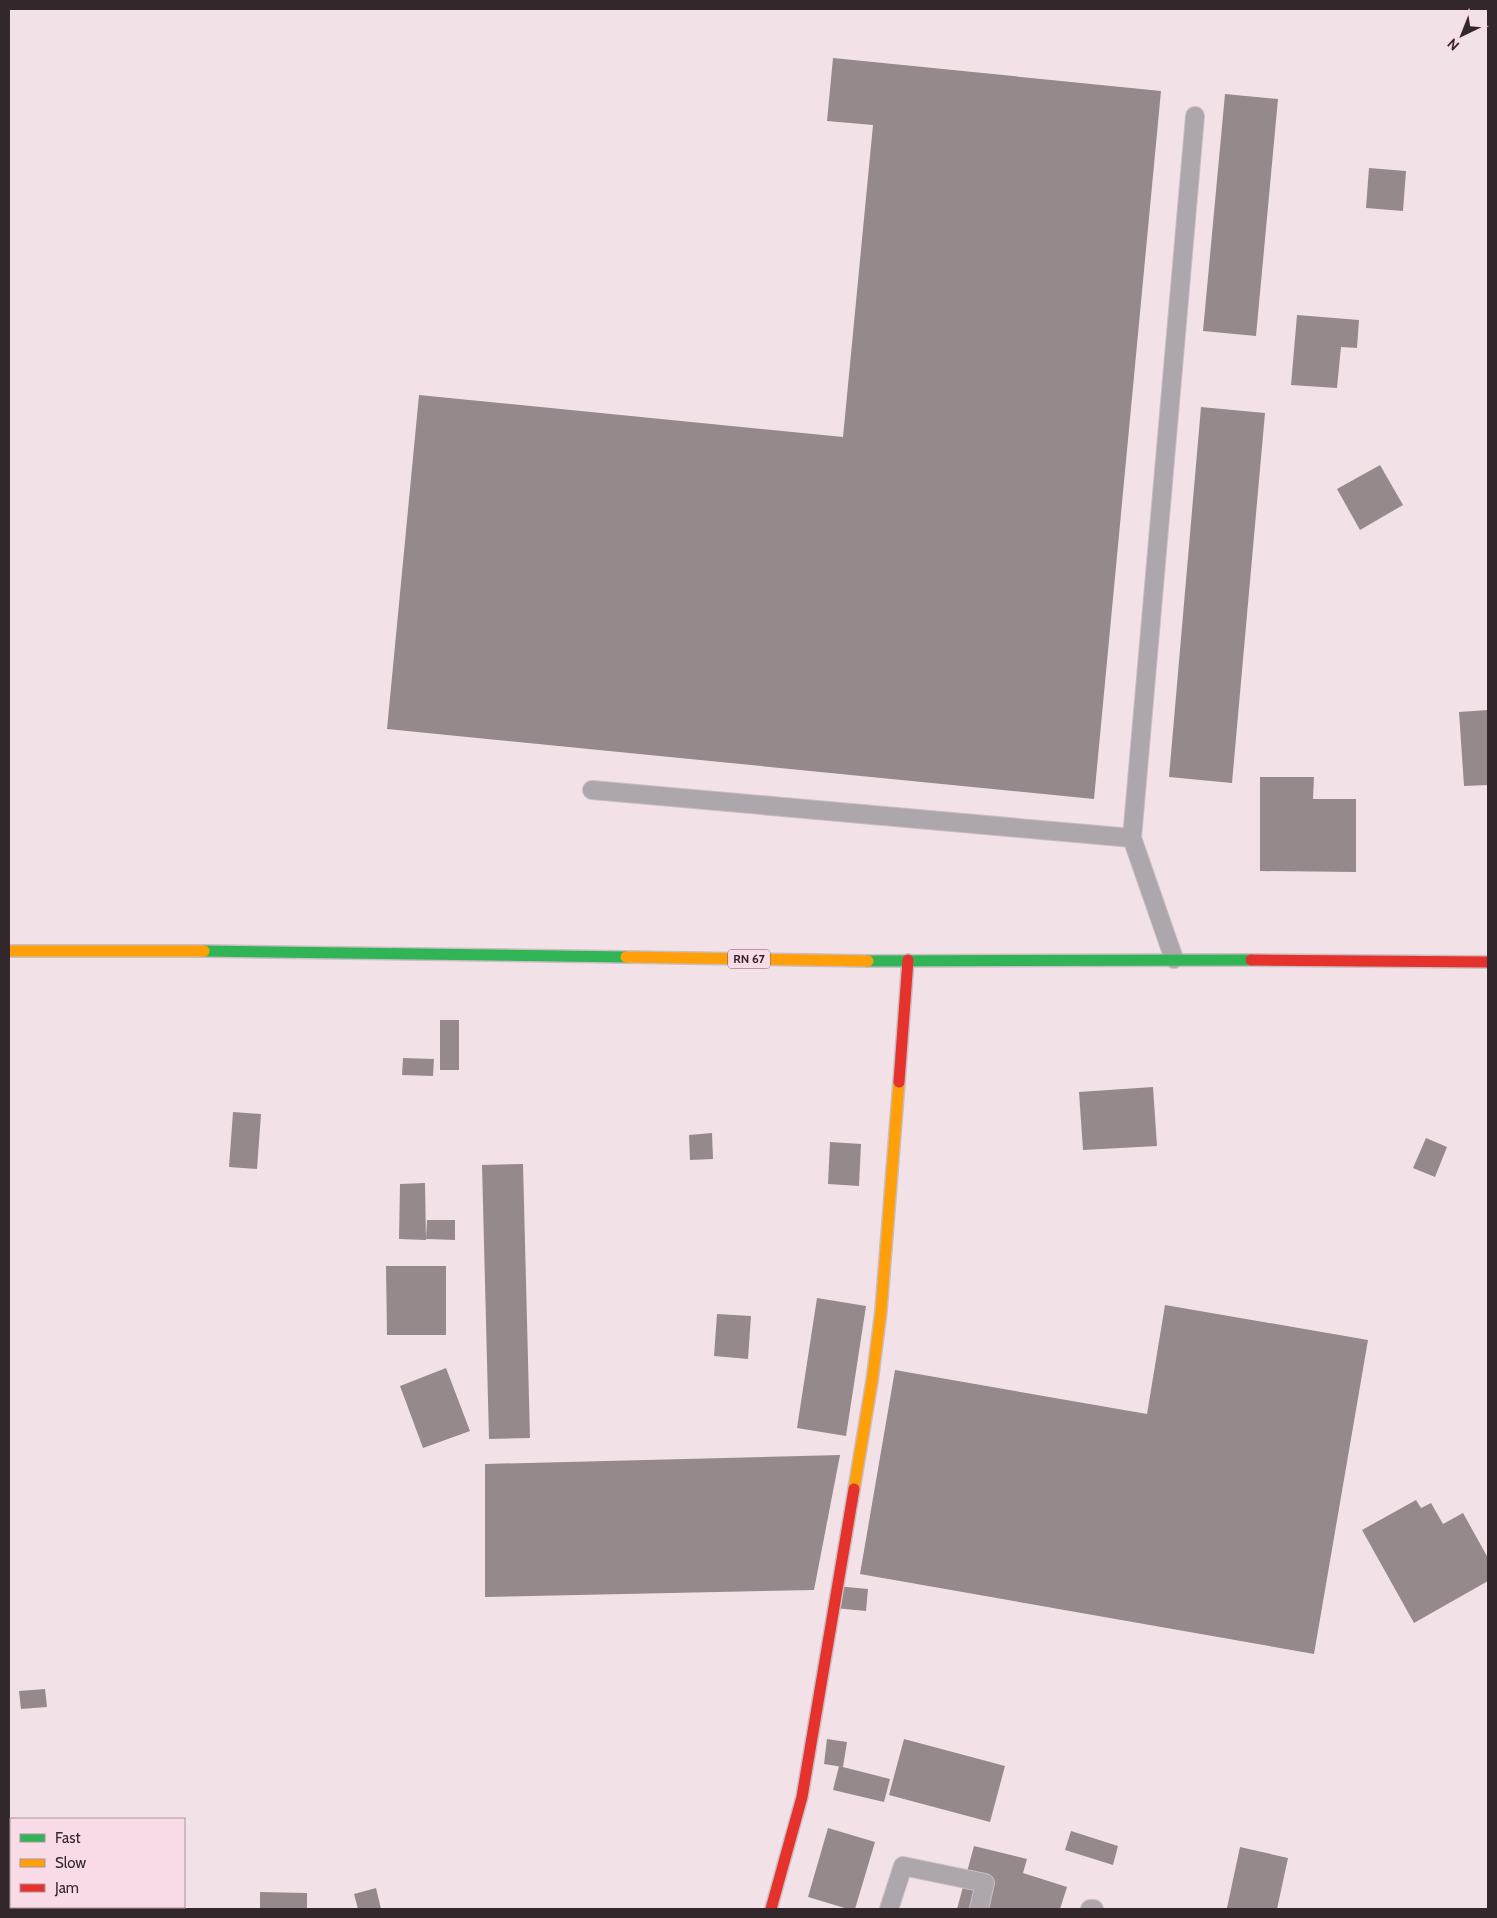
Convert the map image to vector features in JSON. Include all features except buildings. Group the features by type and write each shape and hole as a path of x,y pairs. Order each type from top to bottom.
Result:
{"main road":[{"name":"RN 67","path":"9,951 128,950 897,961 1174,959 1488,962"},
{"path":"771,1909 802,1797 872,1381 881,1311 908,960"}],"lane":[{"path":"1174,959 1132,838 1195,116"},
{"path":"592,790 1132,838"},
{"path":"890,1909 903,1866 985,1883 979,1909"}],"traffic: fast":[{"path":"204,951 626,957"},
{"path":"868,961 1251,960"}],"traffic: slow":[{"path":"9,951 204,951"},
{"path":"626,957 868,961"},
{"path":"854,1489 872,1381 881,1311 899,1082"}],"traffic: jam":[{"path":"899,1082 908,960"},
{"path":"1251,960 1488,962"},
{"path":"771,1909 802,1797 854,1489"}]}
